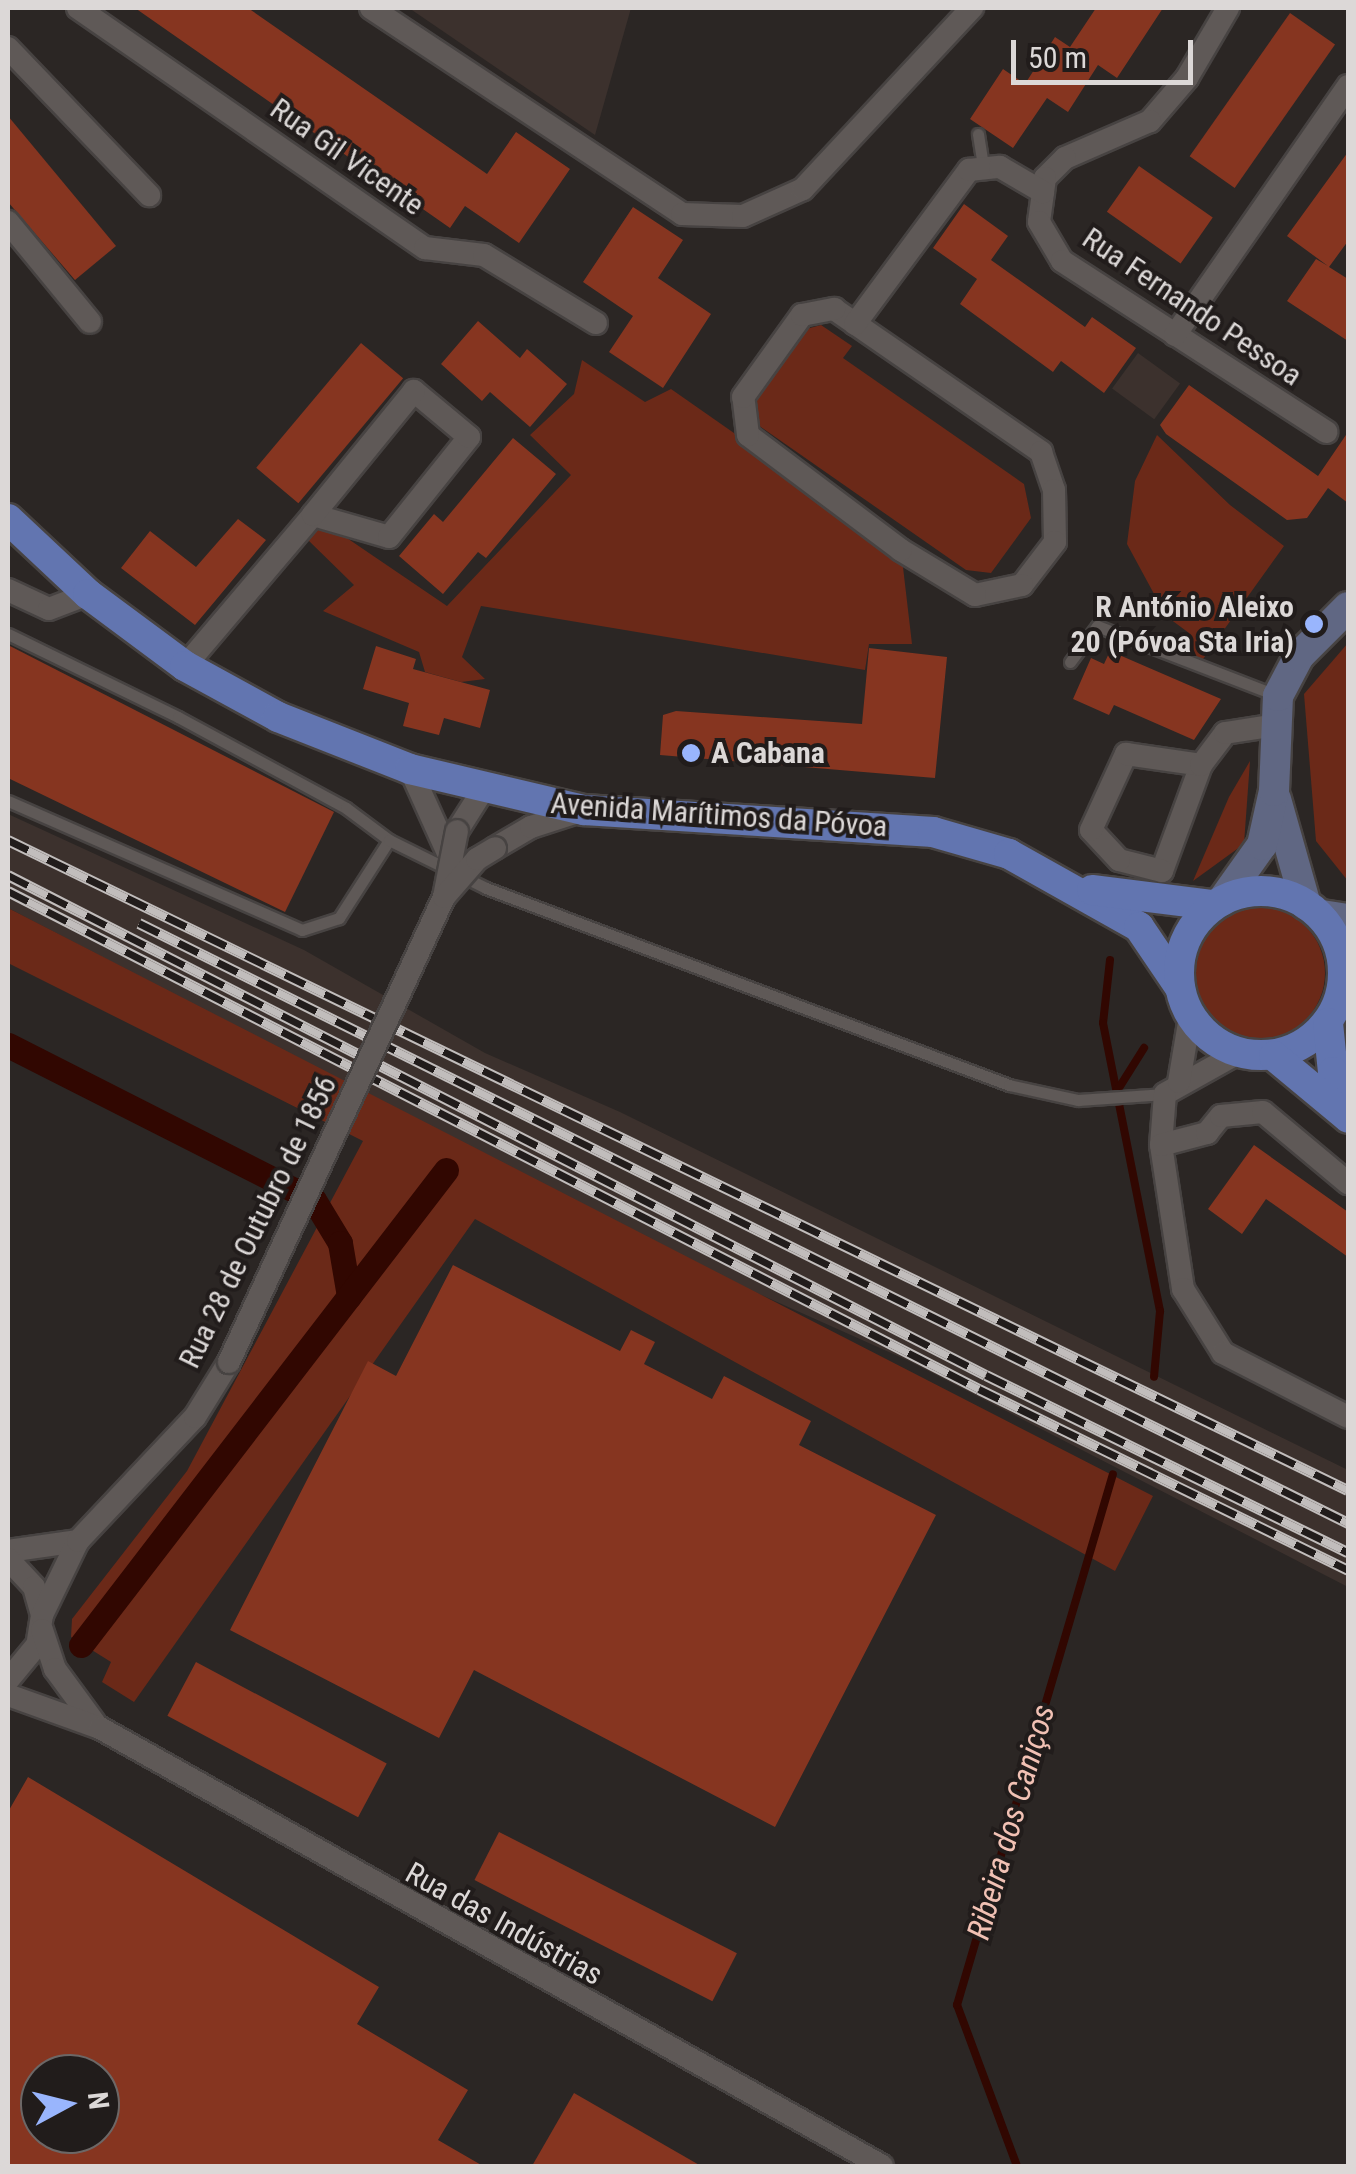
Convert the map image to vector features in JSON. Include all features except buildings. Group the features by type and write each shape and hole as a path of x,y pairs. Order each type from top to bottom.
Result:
{"main road":[{"name":"Avenida Marítimos da Póvoa","path":"8,519 88,594 185,666 278,718 410,769 483,790 584,810 933,832 1009,854 1080,888 1138,927 1179,986"},
{"name":"Avenida Marítimos da Póvoa","path":"1080,888 1218,903"},
{"path":"1249,891 1281,893 1326,913 1343,962 1345,990 1328,1022 1304,1045 1274,1056 1240,1052 1212,1041 1190,1017 1179,986 1180,954 1194,924 1218,903 1249,891"},
{"path":"1328,1022 1332,1072 1348,1118"},
{"path":"1274,1056 1348,1118"}],"street":[{"name":"Rua Gil Vicente","path":"78,8 425,248 484,255 596,323"},
{"path":"371,8 682,214 743,216 803,190 972,8"},
{"path":"855,324 969,170 983,165 1000,167 1043,192 1045,178 1065,158 1150,121 1187,78 1228,8"},
{"path":"8,48 149,195"},
{"path":"1176,335 1348,86"},
{"name":"Rua Fernando Pessoa","path":"1043,192 1039,222 1062,261 1326,432"},
{"path":"8,222 90,322"},
{"path":"834,309 855,324 1041,452 1054,490 1055,542 1022,585 976,595 901,550 748,435 743,397 802,315 834,309"},
{"path":"185,666 414,391 469,436 389,536 313,515"},
{"path":"8,590 48,609 88,594"},
{"path":"1218,903 1262,844 1274,791 1278,711 1299,656 1348,607"},
{"path":"1201,765 1126,754 1091,830 1119,860 1162,871 1201,765 1225,733 1278,711"},
{"name":"Rua 28 de Outubro de 1856","path":"410,769 453,842"},
{"name":"Rua 28 de Outubro de 1856","path":"444,898 453,842 483,790"},
{"path":"1274,791 1326,913"},
{"name":"Rua 28 de Outubro de 1856","path":"8,1680 30,1659 78,1541 195,1417 228,1362 444,898 476,859 531,827 584,810"},
{"path":"1190,1017 1160,1145 1183,1289 1223,1353 1348,1417"},
{"path":"1172,1088 1240,1052"},
{"path":"1160,1145 1207,1133 1221,1116 1263,1112 1348,1183"},
{"path":"8,1551 78,1541"},
{"name":"Rua das Indústrias","path":"8,1559 34,1587 54,1669 100,1728"},
{"name":"Rua das Indústrias","path":"8,1695 100,1728 882,2166"}],"lane":[{"path":"978,134 983,165"},
{"path":"1070,662 1097,626 1278,711"},
{"path":"8,634 178,717 346,808 389,840 486,888 1009,1085 1107,1100 1130,1100 1172,1088"},
{"path":"8,801 302,930 339,918 389,840"}],"shaded area":[{"path":"409,8 631,8 595,135"},
{"path":"821,325 852,346 843,358 1024,484 1031,518 991,573 966,570 758,425 751,414 755,398 799,331"},
{"path":"1138,353 1180,384 1154,419 1112,389"},
{"path":"582,360 645,402 671,389 901,550 912,644 869,644 865,670 481,606 462,657 485,679 461,682 425,672 419,652 323,611 354,585 308,540 313,515 447,606 571,475 530,435 574,394"},
{"path":"1157,435 1230,505 1284,546 1198,666 1189,633 1166,616 1127,544 1135,481"},
{"path":"1348,643 1348,881 1316,841 1304,694"},
{"path":"1250,761 1244,844 1193,881 1229,797"},
{"path":"8,814 304,950 485,1053 620,1112 1348,1470 1348,1587 909,1361 703,1269 8,908"},
{"path":"1259,907 1284,912 1306,926 1320,948 1325,973 1320,998 1306,1020 1284,1034 1259,1039 1234,1034 1212,1020 1198,998 1193,973 1198,948 1212,926 1234,912"},
{"path":"8,908 1153,1496 1115,1571 475,1219 134,1702 102,1682 111,1662 71,1637 72,1619 187,1471 363,1141 8,963"}],"waterway":[{"name":"Ribeira dos Caniços","path":"1110,960 1103,1023 1160,1311 1154,1377"},
{"path":"8,1045 314,1200 340,1243 349,1296"},
{"path":"1117,1091 1144,1048"},
{"path":"81,1645 446,1170"},
{"name":"Ribeira dos Caniços","path":"1017,2166 957,2005 1113,1474"}],"railway":[{"path":"8,840 1348,1490"},
{"path":"8,875 986,1375 1348,1552"},
{"path":"8,891 979,1389 1348,1570"},
{"path":"139,923 1348,1523"}],"place":[{"name":"R António Aleixo 20 (Póvoa Sta Iria)","path":"1314,624"},
{"name":"A Cabana","path":"691,753"}]}
